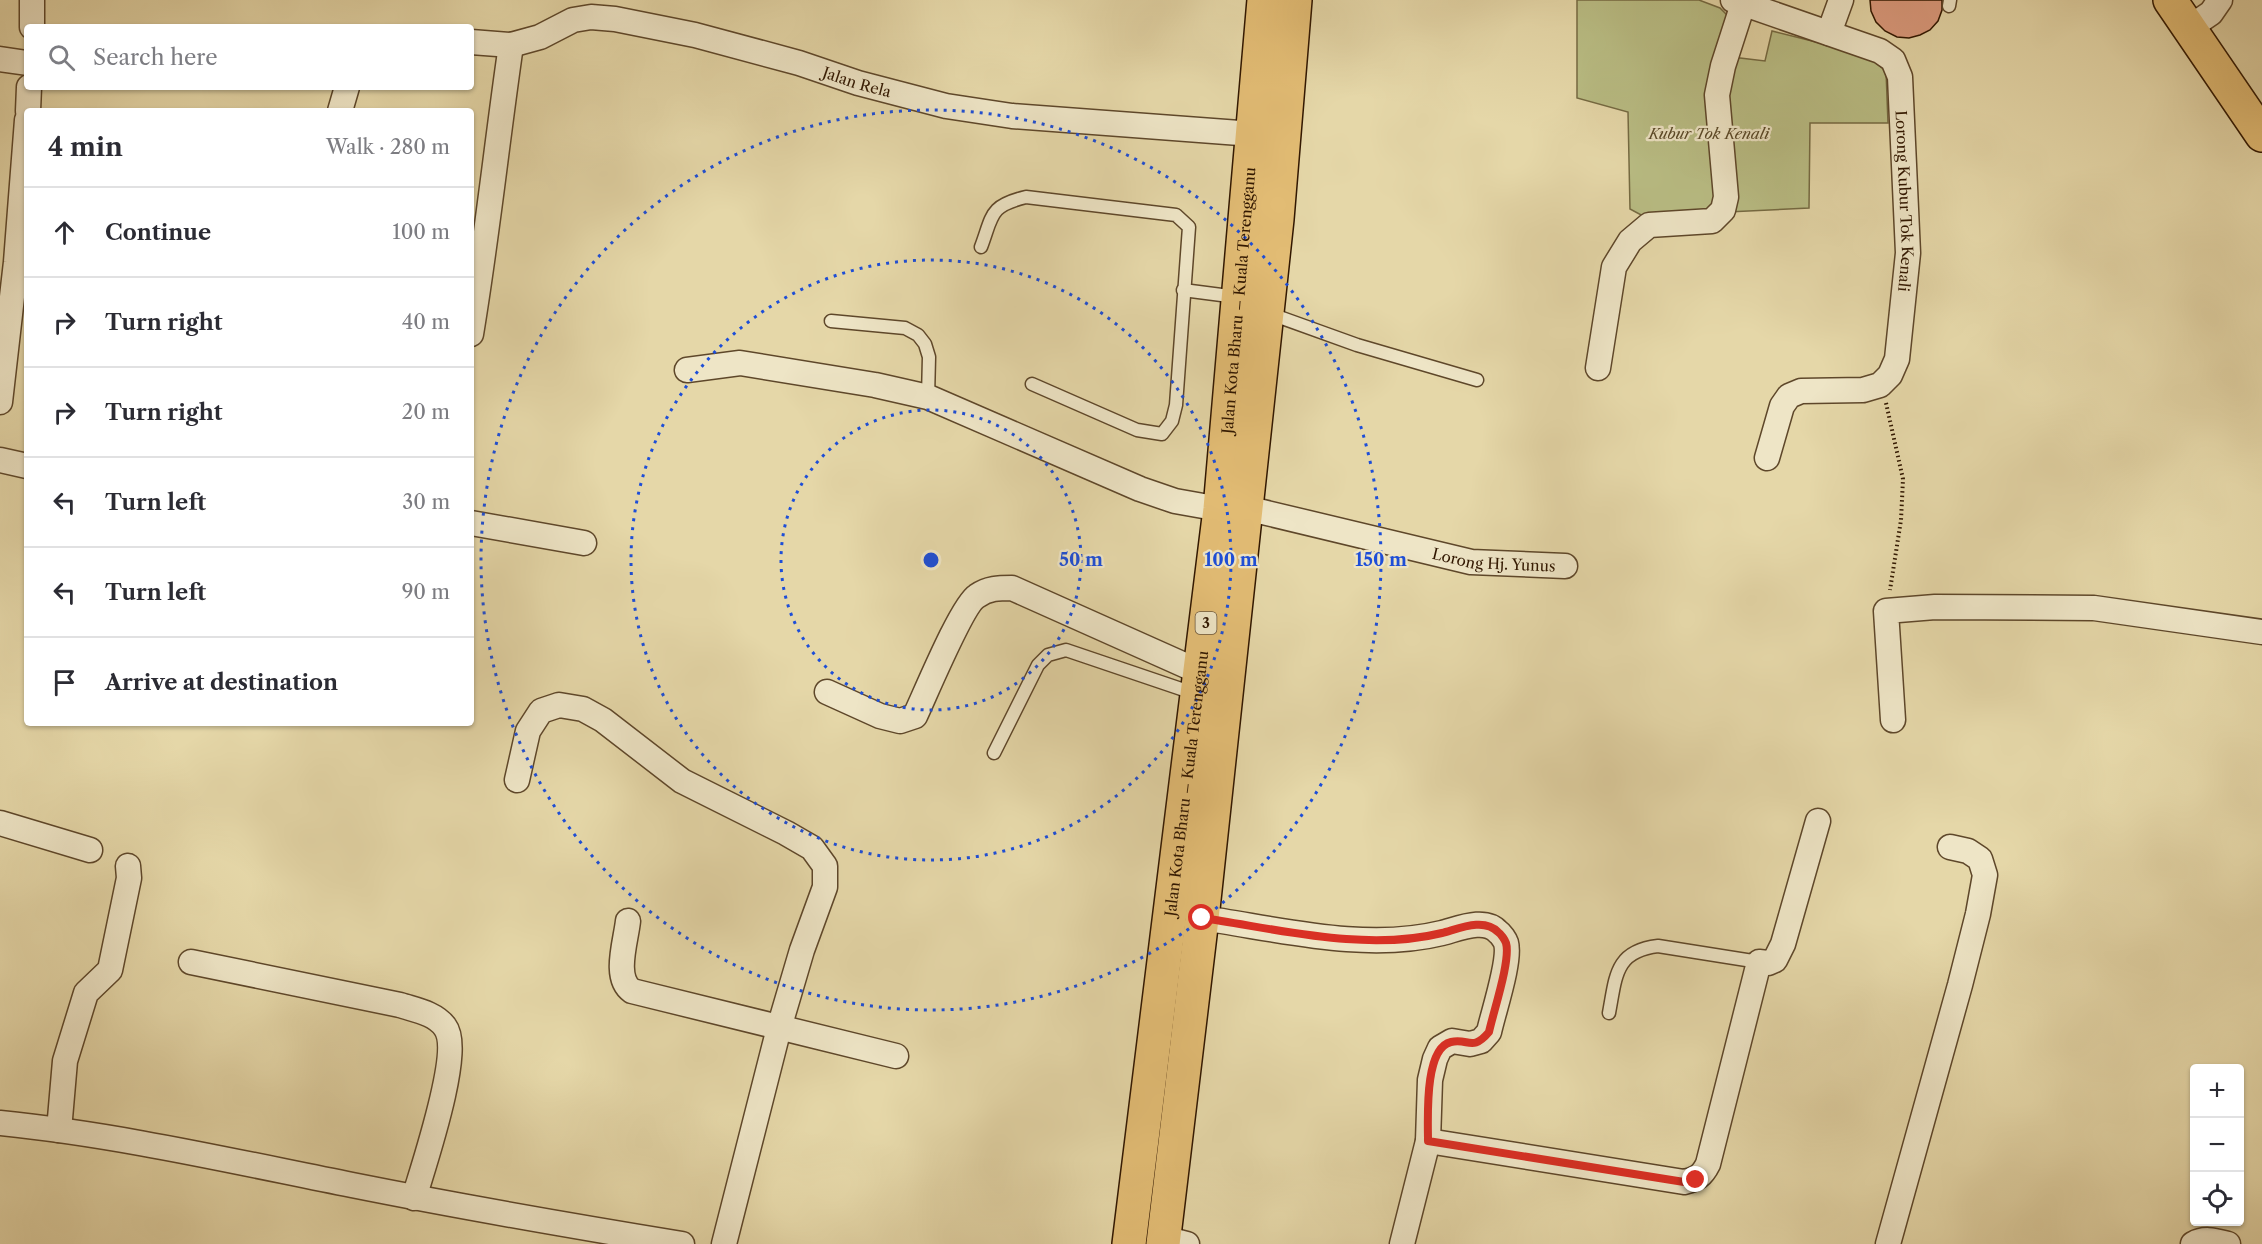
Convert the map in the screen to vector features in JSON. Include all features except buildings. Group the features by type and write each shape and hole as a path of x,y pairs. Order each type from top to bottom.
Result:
{"main road":[{"name":"Jalan Kota Bharu – Kuala Terengganu","path":"1171,1242 1202,918 1233,508 1238,297 1264,0"},
{"name":"Jalan Kota Bharu – Kuala Terengganu","path":"1129,1244 1199,683 1233,508 1267,312 1295,0"},
{"path":"2170,0 2262,135"}],"street":[{"path":"32,0 32,24"},
{"path":"1829,33 1841,0"},
{"path":"2189,28 2211,13 2220,0"},
{"path":"1598,368 1614,267 1630,241 1649,225 1712,221 1723,210 1726,197 1717,95 1738,2"},
{"name":"Lorong Kubur Tok Kenali","path":"1738,2 1887,55 1893,60 1900,77 1908,253 1897,359 1890,375 1880,385"},
{"name":"Jalan Rela","path":"474,42 511,45 540,38 573,20 591,17 615,19 695,35 799,63 858,83 946,106 1012,116 1252,134"},
{"path":"474,313 488,235 494,164 511,45"},
{"path":"0,59 24,63"},
{"path":"28,108 30,90"},
{"path":"341,108 345,90"},
{"path":"0,402 2,367 16,262 24,159"},
{"name":"Lorong Hj. Yunus","path":"687,370 740,363 875,385 928,397 1140,489 1175,501 1233,508 1472,562 1565,566"},
{"path":"1767,458 1782,406 1790,396 1801,391 1863,390 1880,385"},
{"path":"0,460 24,465"},
{"path":"474,524 584,543"},
{"path":"827,692 880,716 900,721 915,716 964,613 975,597 991,588 1012,588 1199,683"},
{"path":"1893,720 1886,611 1935,607 2094,608 2262,632"},
{"path":"517,780 528,731 541,711 559,705 583,709 603,720 682,781 812,848 825,866 825,886 802,950 779,1028 724,1244"},
{"path":"1428,1141 1684,1182 1696,1180 1704,1173 1707,1164 1759,962 1768,963 1775,960 1783,944 1818,821"},
{"path":"0,823 90,850"},
{"path":"1888,1244 1978,914 1984,875 1980,859 1950,846"},
{"path":"59,1130 64,1061 86,993 110,970 129,878 128,866"},
{"path":"1202,918 1328,936 1382,941 1430,936 1482,924 1497,930 1506,942 1507,958 1489,1032 1481,1041 1470,1044 1452,1041 1440,1048 1435,1059 1430,1080 1428,1141 1402,1244"},
{"path":"628,921 622,974 625,987 632,992 896,1056"},
{"path":"191,962 400,1005 427,1013 446,1027 451,1046 446,1083 414,1198"},
{"path":"0,1123 59,1130 197,1154 414,1198 682,1244"},
{"path":"2193,1244 2200,1240 2228,1244"}],"lane":[{"path":"981,247 993,214 1004,202 1026,197 1176,215 1189,227 1176,405 1172,421 1162,434 1137,430 1032,384"},
{"path":"1183,290 1238,297"},
{"path":"1267,312 1357,345 1477,380"},
{"path":"831,321 905,328 918,334 925,344 929,357 928,397"},
{"path":"994,753 1038,665 1048,655 1066,650 1199,683"},
{"path":"1609,1013 1618,969 1629,955 1643,948 1659,946 1759,962"}],"path":[{"path":"1880,385 1890,417 1903,479 1902,511 1886,611"}],"green space":[{"name":"Kubur Tok Kenali","path":"1577,0 1699,0 1720,8 1730,18 1732,57 1765,61 1772,31 1864,54 1886,71 1888,123 1810,123 1809,208 1643,216 1630,209 1628,112 1577,98"}],"route":[{"path":"1202,918 1328,936 1382,941 1430,936 1482,924 1497,930 1506,942 1507,958 1489,1032 1481,1041 1470,1044 1452,1041 1440,1048 1430,1080 1428,1141 1684,1182 1696,1180"}]}
